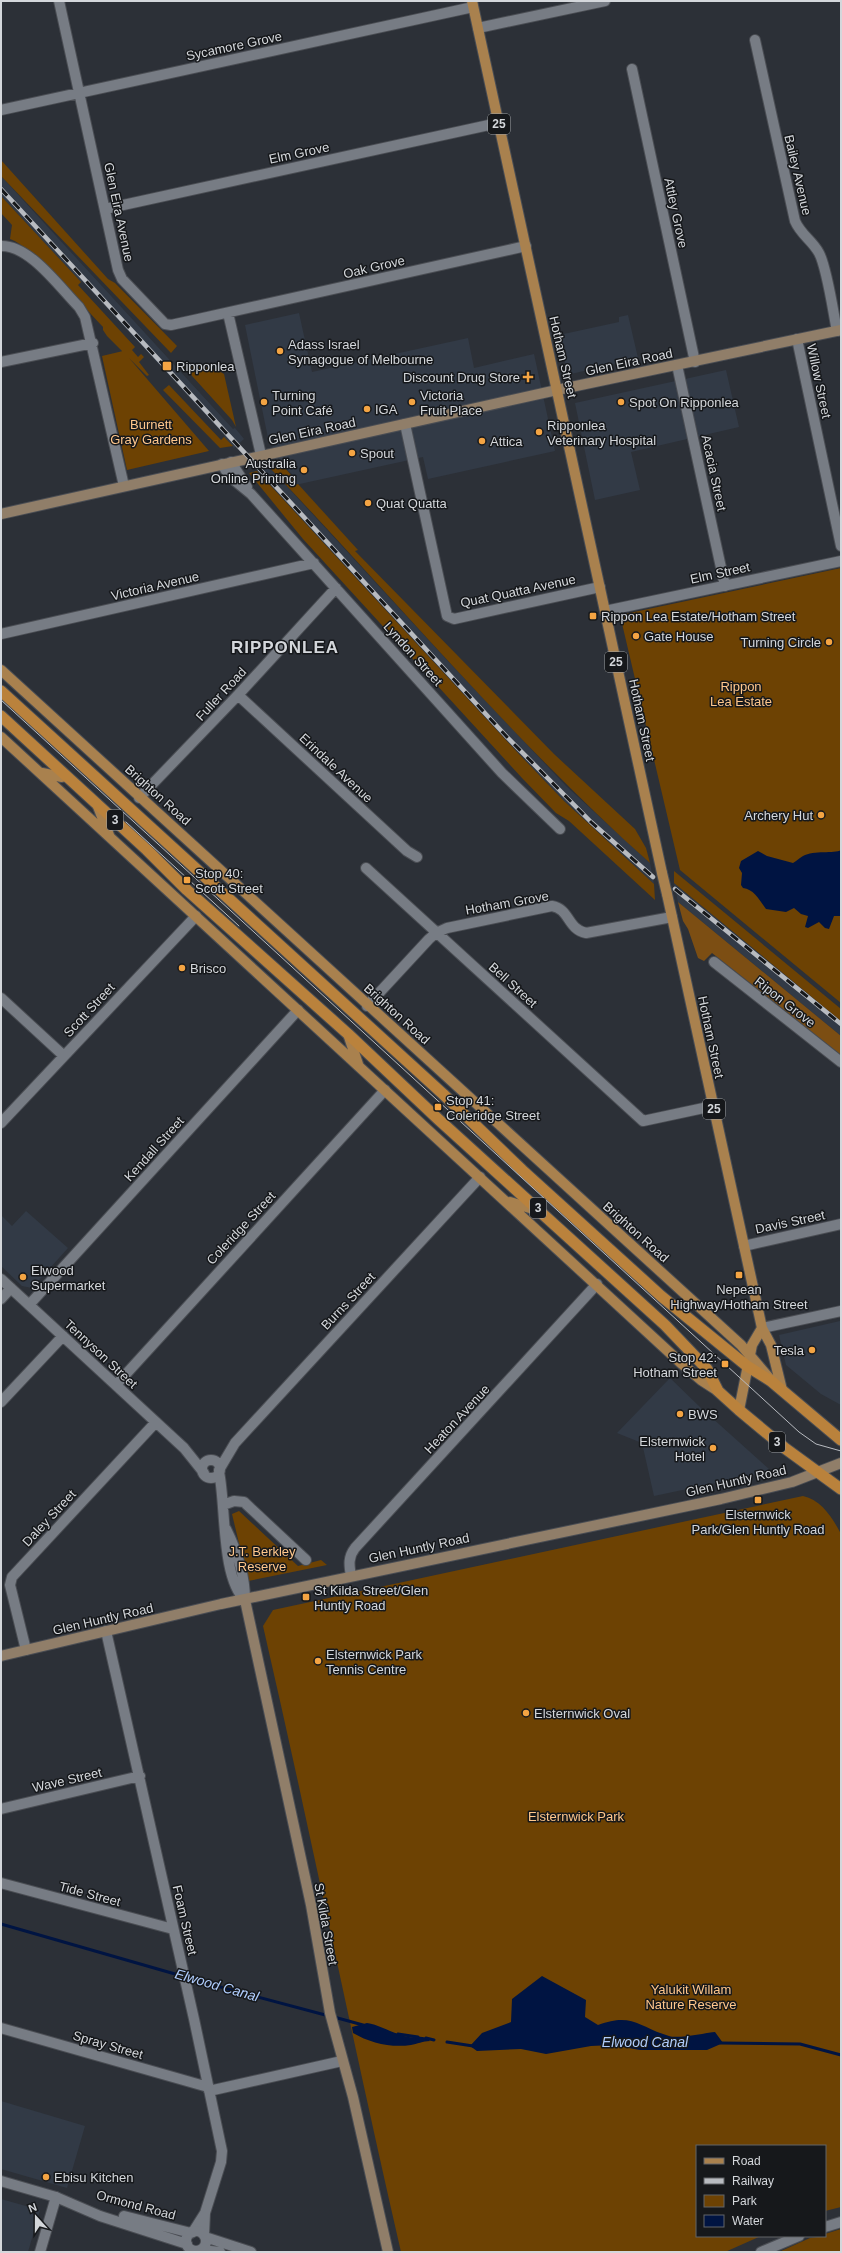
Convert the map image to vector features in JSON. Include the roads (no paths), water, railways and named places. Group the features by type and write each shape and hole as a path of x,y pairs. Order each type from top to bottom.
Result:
{"highway":[{"name":"Brighton Road","path":"1,691 79,763 192,863 288,954 443,1094 671,1305 748,1366 771,1381 841,1440"},
{"name":"3","path":"1,716 97,804 187,890 275,967 438,1119 536,1206 676,1336 707,1369 718,1391 739,1410 818,1473 841,1489"},
{"path":"66,776 79,763"},
{"path":"275,967 288,954"},
{"path":"536,1206 549,1193"}],"main road":[{"name":"Hotham Street","path":"473,4 762,1328 771,1345 782,1390"},
{"name":"Glen Eira Road","path":"1,514 557,390 695,362 839,330"},
{"name":"Brighton Road","path":"1,670 476,1106 750,1354 771,1381"},
{"path":"2,738 42,773 697,1377 718,1391"},
{"path":"42,773 62,777 66,776"},
{"path":"97,804 110,837"},
{"path":"238,954 275,967"},
{"path":"288,954 317,960"},
{"path":"348,1034 359,1066"},
{"path":"476,1106 482,1131"},
{"path":"506,1200 533,1209 536,1206"},
{"path":"739,1410 754,1339 762,1328"},
{"name":"Glen Huntly Road","path":"1,1656 351,1576 787,1483 818,1473 841,1463"},
{"name":"St Kilda Street","path":"245,1600 311,1905 326,1994 342,2061 353,2097 388,2252"}],"street":[{"name":"Glen Eira Avenue","path":"60,1 118,270 122,279 165,324 175,324 228,313"},
{"path":"478,28 605,1"},
{"name":"Sycamore Grove","path":"1,110 473,4"},
{"name":"Bailey Avenue","path":"756,40 795,221 802,234 815,248 822,260 839,330"},
{"name":"Attley Grove","path":"632,69 695,362"},
{"name":"Elm Grove","path":"105,209 498,123"},
{"path":"1,246 15,248 28,255 79,307 85,317 93,343 124,486"},
{"name":"Oak Grove","path":"228,313 526,246"},
{"path":"228,313 261,455"},
{"name":"Willow Street","path":"797,339 841,546"},
{"path":"1,362 93,343"},
{"name":"Acacia Street","path":"677,365 725,586"},
{"name":"Quat Quatta Avenue","path":"405,424 445,611 450,618 600,587"},
{"name":"Lyndon Street","path":"226,463 251,494 502,773 560,828"},
{"name":"Elm Street","path":"605,611 841,561"},
{"name":"Victoria Avenue","path":"1,634 314,563"},
{"name":"Fuller Road","path":"139,798 238,695 336,588"},
{"name":"Erindale Avenue","path":"238,695 401,846 417,857"},
{"name":"Bell Street","path":"366,868 643,1121 713,1106"},
{"name":"Hotham Grove","path":"367,1006 436,933 452,927 552,906 564,912 575,929 586,934 672,917"},
{"name":"Scott Street","path":"1,1123 196,916"},
{"name":"Ripon Grove","path":"714,962 841,1062"},
{"path":"1,998 64,1056"},
{"name":"Kendall Street","path":"29,1305 298,1010"},
{"name":"Coleridge Street","path":"116,1385 386,1090"},
{"name":"Burns Street","path":"209,1461 235,1443 480,1177"},
{"name":"Davis Street","path":"744,1246 841,1224"},
{"name":"Tennyson Street","path":"1,1279 184,1448 206,1475 215,1483 223,1505"},
{"name":"Heaton Avenue","path":"351,1576 349,1562 351,1553 355,1548 597,1284"},
{"path":"1,1299 11,1288"},
{"path":"762,1328 841,1311"},
{"path":"1,1402 63,1336"},
{"name":"Daley Street","path":"26,1650 10,1585 12,1577 156,1422"},
{"name":"Burns Street","path":"219,1471 235,1443"},
{"name":"Tennyson Street","path":"184,1448 218,1464 219,1471"},
{"path":"209,1461 203,1465 206,1475 215,1477 219,1471"},
{"path":"219,1471 223,1492 223,1505 236,1501 246,1504 306,1560"},
{"name":"St Kilda Street","path":"223,1505 226,1528 226,1551 235,1587 245,1600"},
{"name":"Foam Street","path":"106,1632 140,1776 222,2153 205,2213 205,2236"},
{"name":"Wave Street","path":"1,1809 140,1776"},
{"name":"Tide Street","path":"1,1883 173,1929"},
{"name":"Spray Street","path":"1,2028 209,2089 342,2061"},
{"name":"Ormond Road","path":"1,2181 56,2197 100,2216 187,2248"},
{"path":"40,2252 56,2197"},
{"name":"Ormond Road","path":"73,2204 93,2207 192,2232"},
{"name":"Foam Street","path":"192,2232 205,2213"},
{"path":"826,2227 841,2222"},
{"path":"220,2252 199,2251 187,2248 187,2238 192,2232 199,2232 205,2236 251,2252"},
{"path":"199,2251 205,2246 205,2236"},
{"path":"761,2252 797,2237"}],"water":[{"path":"841,850 841,916 834,916 829,929 825,928 819,922 808,928 805,927 808,916 801,914 794,908 786,912 766,909 754,893 743,888 741,885 742,873 739,868 741,861 758,851 767,856 793,863 808,854"},
{"path":"542,1976 586,2000 585,2017 598,2025 610,2021 627,2020 673,2037 715,2032 723,2043 707,2050 640,2050 612,2045 591,2046 546,2054 521,2049 477,2051 470,2046 482,2033 511,2022 512,1999"},
{"path":"367,2023 404,2036 423,2037 430,2041 396,2046 366,2040 353,2033 352,2027"}],"waterway":[{"name":"Elwood Canal","path":"1,1924 182,1976"},
{"name":"Elwood Canal","path":"187,1978 329,2016"},
{"name":"Elwood Canal","path":"334,2017 363,2025"},
{"name":"Elwood Canal","path":"398,2034 418,2037"},
{"name":"Elwood Canal","path":"426,2038 434,2040"},
{"name":"Elwood Canal","path":"447,2042 473,2046"},
{"name":"Elwood Canal","path":"720,2043 800,2044 841,2055"}],"tram line":[{"path":"1,700 799,1432 816,1444 841,1451"},
{"path":"126,822 239,926"}],"railway":[{"path":"1,189 507,737 591,822 653,877"},
{"path":"675,889 841,1024"}],"place":[{"name":"Adass Israel Synagogue of Melbourne","path":"280,351"},
{"name":"Ripponlea","path":"167,366"},
{"name":"Discount Drug Store","path":"528,377"},
{"name":"Turning Point Café","path":"264,402"},
{"name":"Victoria Fruit Place","path":"412,402"},
{"name":"Spot On Ripponlea","path":"621,402"},
{"name":"IGA","path":"367,409"},
{"name":"Ripponlea Veterinary Hospital","path":"539,432"},
{"name":"Attica","path":"482,441"},
{"name":"Spout","path":"352,453"},
{"name":"Australia Online Printing","path":"304,470"},
{"name":"Quat Quatta","path":"368,503"},
{"name":"Rippon Lea Estate/Hotham Street","path":"593,616"},
{"name":"Gate House","path":"636,636"},
{"name":"Turning Circle","path":"829,642"},
{"name":"Archery Hut","path":"821,815"},
{"name":"Stop 40: Scott Street","path":"187,880"},
{"name":"Brisco","path":"182,968"},
{"name":"Stop 41: Coleridge Street","path":"438,1107"},
{"name":"Nepean Highway/Hotham Street","path":"739,1275"},
{"name":"Elwood Supermarket","path":"23,1277"},
{"name":"Tesla","path":"812,1350"},
{"name":"Stop 42: Hotham Street","path":"725,1364"},
{"name":"BWS","path":"680,1414"},
{"name":"Elsternwick Hotel","path":"713,1448"},
{"name":"Elsternwick Park/Glen Huntly Road","path":"758,1500"},
{"name":"St Kilda Street/Glen Huntly Road","path":"306,1597"},
{"name":"Elsternwick Park Tennis Centre","path":"318,1661"},
{"name":"Elsternwick Oval","path":"526,1713"},
{"name":"Ebisu Kitchen","path":"46,2177"}],"district":[{"name":"RIPPONLEA","path":"285,647"}],"park label":[{"name":"Burnett Gray Gardens","path":"151,432"},
{"name":"Rippon Lea Estate","path":"741,694"},
{"name":"J.T. Berkley Reserve","path":"262,1558"},
{"name":"Elsternwick Park","path":"576,1816"},
{"name":"Yalukit Willam Nature Reserve","path":"691,1996"}]}
